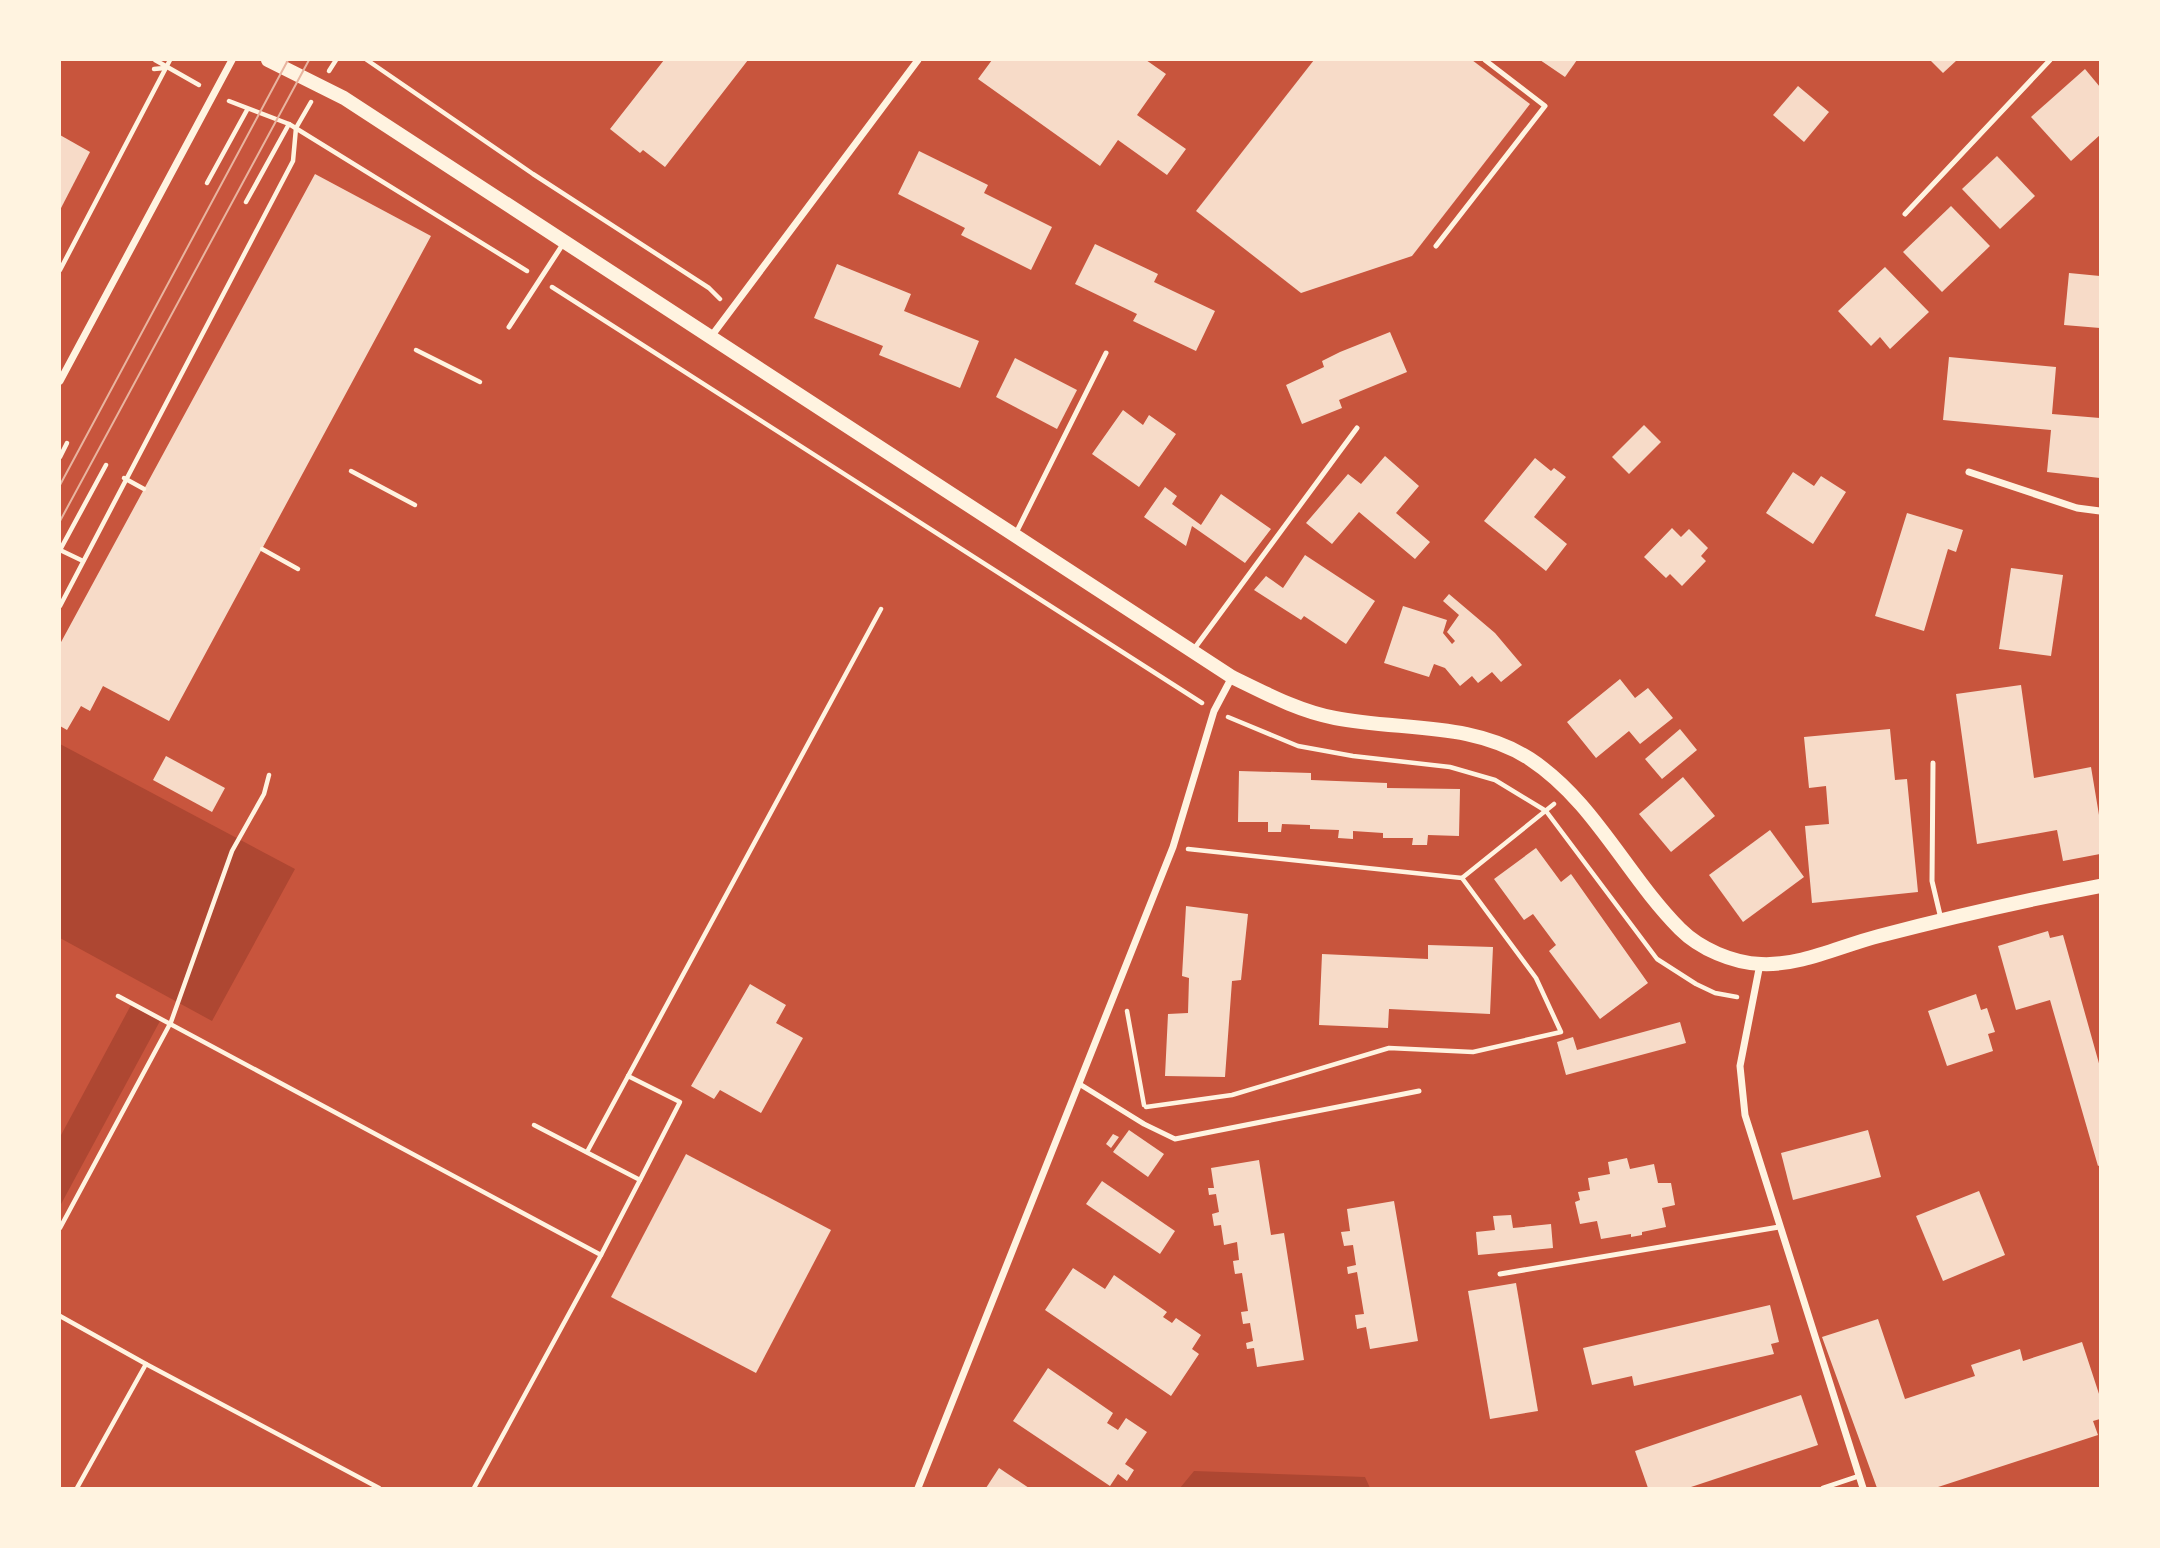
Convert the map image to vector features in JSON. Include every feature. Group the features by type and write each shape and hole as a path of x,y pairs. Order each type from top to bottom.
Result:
{"main road":[{"path":"268,60 344,98 1232,677 1281,701 1333,718 1441,728 1487,740 1529,758 1567,790 1683,932 1722,956 1760,964 1793,962 1941,919 2101,886"}],"street":[{"path":"60,380 232,60"},
{"path":"710,338 918,60"},
{"path":"1969,472 2077,508 2101,511"},
{"path":"918,1489 1081,1085 1173,847 1214,711 1232,677"},
{"path":"1760,964 1740,1066 1745,1115 1863,1489"}],"lane":[{"path":"1436,246 1545,106 1485,60"},
{"path":"1905,214 2050,60"},
{"path":"509,327 565,241"},
{"path":"1015,536 1106,353"},
{"path":"1192,651 1357,428"},
{"path":"1933,762 1932,881 1941,919"},
{"path":"1081,1085 1144,1124 1175,1139 1419,1091"},
{"path":"1500,1274 1779,1227"},
{"path":"1823,1489 1859,1476"}],"path":[{"path":"155,60 166,68"},
{"path":"60,270 170,60"},
{"path":"366,60 533,174 709,288 730,310"},
{"path":"154,69 166,68"},
{"path":"207,183 247,110"},
{"path":"246,202 289,124"},
{"path":"60,606 124,478 293,161 296,128 540,280 1214,711 1298,746 1353,756 1450,767 1495,780 1546,811 1657,959 1715,993 1754,1001"},
{"path":"416,350 480,382"},
{"path":"60,457 67,443"},
{"path":"83,561 60,550 106,465"},
{"path":"351,471 415,505"},
{"path":"124,478 144,489"},
{"path":"262,549 298,569"},
{"path":"587,1152 881,609"},
{"path":"60,1228 171,1022 232,851 264,794 269,775"},
{"path":"1173,847 1462,878 1546,811"},
{"path":"1144,1107 1232,1095 1389,1048 1473,1052 1561,1032 1536,978 1462,878"},
{"path":"1116,989 1130,1017 1144,1107 1144,1124"},
{"path":"118,996 171,1022 601,1255"},
{"path":"474,1489 601,1255 680,1102 628,1076"},
{"path":"534,1125 640,1180"},
{"path":"60,1316 379,1489"},
{"path":"77,1489 146,1364"}],"shaded area":[{"path":"60,744 295,869 212,1021 60,938"},
{"path":"131,1005 160,1021 60,1206 60,1137"},
{"path":"1194,1471 1365,1477 1370,1488 1180,1488"}],"building":[{"path":"664,60 748,60 665,167 643,150 640,153 610,129"},
{"path":"992,60 1146,60 1166,74 1137,115 1186,149 1167,175 1118,140 1100,166 978,79"},
{"path":"1314,60 1472,60 1530,104 1412,256 1301,293 1196,211"},
{"path":"1540,60 1577,60 1565,77"},
{"path":"1930,60 1957,60 1943,73"},
{"path":"2085,69 2100,87 2100,135 2071,161 2031,117"},
{"path":"1798,86 1829,112 1804,142 1773,115"},
{"path":"60,135 90,152 60,210"},
{"path":"919,151 988,185 984,193 1052,227 1031,270 961,235 965,228 898,194"},
{"path":"1997,156 2035,196 2000,229 1962,189"},
{"path":"315,174 431,236 169,721 103,686 90,711 81,706 67,730 60,726 60,644"},
{"path":"1951,206 1990,246 1942,292 1903,252"},
{"path":"1095,244 1158,274 1154,282 1215,311 1196,351 1133,321 1137,314 1075,284"},
{"path":"837,264 911,294 904,311 979,341 960,388 879,355 883,346 814,318"},
{"path":"1885,267 1929,312 1890,349 1880,337 1871,346 1838,311"},
{"path":"2069,273 2100,276 2100,328 2064,325"},
{"path":"1390,332 1407,372 1339,400 1342,408 1302,424 1286,385 1324,367 1322,361"},
{"path":"1949,357 2056,367 2052,414 2100,418 2100,478 2047,472 2051,430 1943,420"},
{"path":"1015,358 1077,390 1057,429 996,397"},
{"path":"1123,410 1143,425 1149,415 1176,434 1139,487 1092,454"},
{"path":"1644,425 1661,442 1629,474 1612,457"},
{"path":"1385,456 1419,486 1396,513 1430,542 1415,559 1359,512 1332,544 1306,523 1348,474 1361,484"},
{"path":"1535,458 1551,471 1554,468 1566,477 1534,517 1567,544 1546,571 1484,521"},
{"path":"1793,472 1814,486 1821,476 1846,492 1813,544 1766,513"},
{"path":"1165,487 1177,496 1172,504 1201,525 1221,494 1271,529 1245,563 1192,526 1186,546 1144,517"},
{"path":"1907,513 1963,530 1956,552 1948,549 1924,631 1875,616"},
{"path":"1672,528 1681,537 1689,529 1708,548 1701,556 1706,561 1682,586 1670,574 1666,578 1644,557"},
{"path":"1305,555 1375,601 1346,644 1304,616 1301,620 1254,590 1266,576 1283,588"},
{"path":"2011,568 2063,575 2051,656 1999,649"},
{"path":"1449,594 1495,633 1522,665 1501,682 1492,672 1478,683 1472,676 1460,686 1445,668 1434,664 1429,677 1384,663 1403,606 1447,620 1443,633 1452,644 1455,641 1447,632 1459,615 1443,601"},
{"path":"1620,679 1635,698 1648,688 1673,718 1640,744 1629,731 1596,758 1567,722"},
{"path":"2021,685 2034,778 2091,767 2100,821 2100,854 2063,861 2057,830 1977,844 1956,694"},
{"path":"1680,729 1697,750 1662,779 1645,759"},
{"path":"1890,729 1895,780 1907,779 1918,892 1812,903 1805,826 1829,824 1826,786 1809,788 1804,737"},
{"path":"166,756 225,788 212,812 153,780"},
{"path":"1239,771 1311,773 1311,780 1387,783 1387,788 1460,789 1459,836 1428,835 1427,845 1412,845 1413,838 1383,838 1383,833 1353,831 1353,839 1338,838 1339,830 1310,829 1310,825 1282,824 1281,832 1268,832 1268,822 1238,822"},
{"path":"1683,777 1715,816 1671,852 1639,814"},
{"path":"1770,830 1804,877 1743,922 1709,875"},
{"path":"1536,848 1561,882 1571,874 1648,983 1600,1019 1549,951 1556,945 1533,914 1524,920 1494,879"},
{"path":"1186,906 1248,914 1241,980 1232,981 1225,1077 1165,1076 1168,1014 1188,1013 1189,978 1182,976"},
{"path":"2048,931 2050,938 2063,935 2100,1067 2098,1166 2050,1000 2016,1010 1998,946"},
{"path":"1428,945 1493,947 1490,1014 1389,1009 1388,1028 1319,1025 1322,954 1428,959"},
{"path":"750,984 786,1005 776,1023 803,1038 761,1113 720,1090 714,1099 691,1086"},
{"path":"1976,994 1981,1010 1987,1008 1995,1032 1988,1034 1993,1051 1947,1066 1928,1011"},
{"path":"1680,1022 1686,1043 1566,1075 1557,1042 1573,1037 1577,1050"},
{"path":"1129,1130 1164,1154 1148,1177 1113,1152"},
{"path":"1868,1130 1881,1177 1793,1200 1781,1153"},
{"path":"1113,1134 1119,1137 1111,1148 1106,1144"},
{"path":"686,1154 831,1230 756,1373 611,1297"},
{"path":"1627,1158 1630,1169 1654,1164 1658,1183 1671,1183 1675,1205 1662,1208 1666,1227 1642,1232 1642,1235 1601,1239 1597,1221 1580,1224 1575,1202 1580,1200 1578,1192 1590,1190 1588,1178 1610,1174 1608,1162"},
{"path":"1259,1160 1271,1235 1284,1233 1304,1360 1257,1367 1254,1348 1247,1349 1246,1343 1253,1341 1250,1323 1243,1324 1241,1312 1248,1311 1242,1273 1235,1274 1234,1268 1233,1261 1239,1260 1237,1242 1224,1245 1221,1225 1214,1226 1212,1214 1219,1212 1216,1194 1209,1195 1208,1188 1214,1188 1211,1168"},
{"path":"1102,1181 1175,1231 1160,1254 1086,1204"},
{"path":"1979,1191 2005,1255 1943,1281 1916,1216"},
{"path":"1394,1201 1418,1341 1370,1349 1366,1327 1357,1329 1355,1315 1364,1314 1357,1272 1348,1274 1347,1267 1356,1265 1353,1245 1344,1246 1341,1232 1350,1231 1347,1209"},
{"path":"1511,1215 1513,1228 1551,1224 1553,1248 1478,1255 1476,1232 1495,1230 1493,1216"},
{"path":"1073,1268 1105,1289 1114,1275 1167,1312 1163,1317 1172,1323 1176,1318 1201,1335 1192,1349 1199,1354 1171,1396 1045,1310"},
{"path":"1516,1283 1538,1411 1490,1419 1468,1291"},
{"path":"1770,1305 1779,1342 1771,1344 1774,1354 1634,1386 1632,1376 1592,1385 1583,1348"},
{"path":"1878,1319 1905,1399 1975,1376 1971,1365 2020,1349 2023,1361 2082,1342 2100,1397 2100,1419 2093,1421 2098,1435 1935,1488 1877,1488 1822,1337"},
{"path":"1048,1368 1113,1413 1107,1423 1118,1430 1126,1418 1147,1432 1125,1464 1134,1470 1127,1481 1118,1474 1110,1486 1013,1421"},
{"path":"1801,1395 1818,1445 1688,1488 1648,1488 1635,1451"},
{"path":"999,1468 1029,1488 986,1488"}],"tram line":[{"path":"60,485 288,60"},
{"path":"60,521 309,60"}]}
